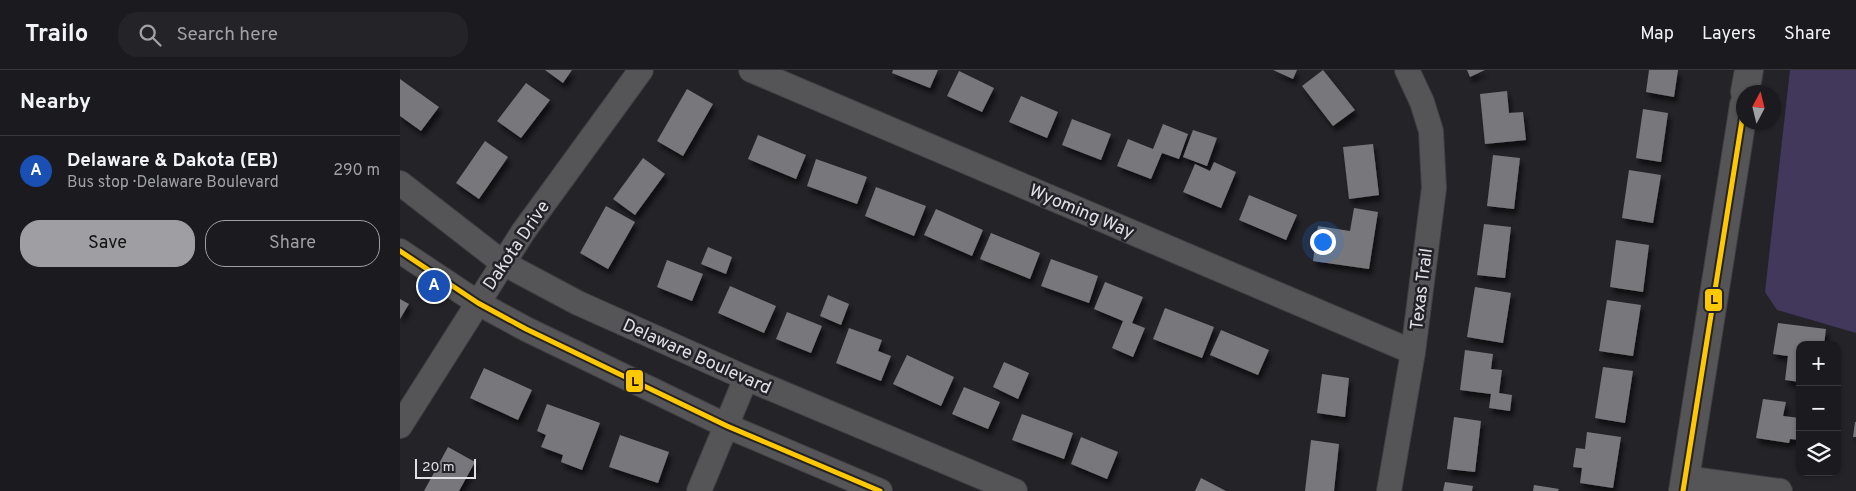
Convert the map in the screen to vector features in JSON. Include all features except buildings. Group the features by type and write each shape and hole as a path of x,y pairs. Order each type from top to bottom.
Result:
{"street":[{"name":"Dakota Drive","path":"400,426 522,232 641,70"},
{"name":"Wyoming Way","path":"751,70 1412,352"},
{"path":"1746,85 1749,70"},
{"name":"Texas Trail","path":"1389,491 1412,352 1434,188 1431,131 1422,102 1411,79"},
{"path":"1740,130 1684,484 1780,491"},
{"name":"Delaware Boulevard","path":"400,183 503,263 578,303 746,378 1012,490"},
{"path":"400,250 478,303 526,329 727,426 880,491"},
{"path":"699,491 746,378"}],"shaded area":[{"path":"1790,70 1856,70 1856,333 1777,310 1765,292"}],"transit line":[{"name":"L","path":"1683,491 1740,130"},
{"name":"L","path":"400,251 478,303 526,329 727,426 880,491"}],"place":[{"name":"Delaware & Dakota (EB)","path":"434,286"}]}
